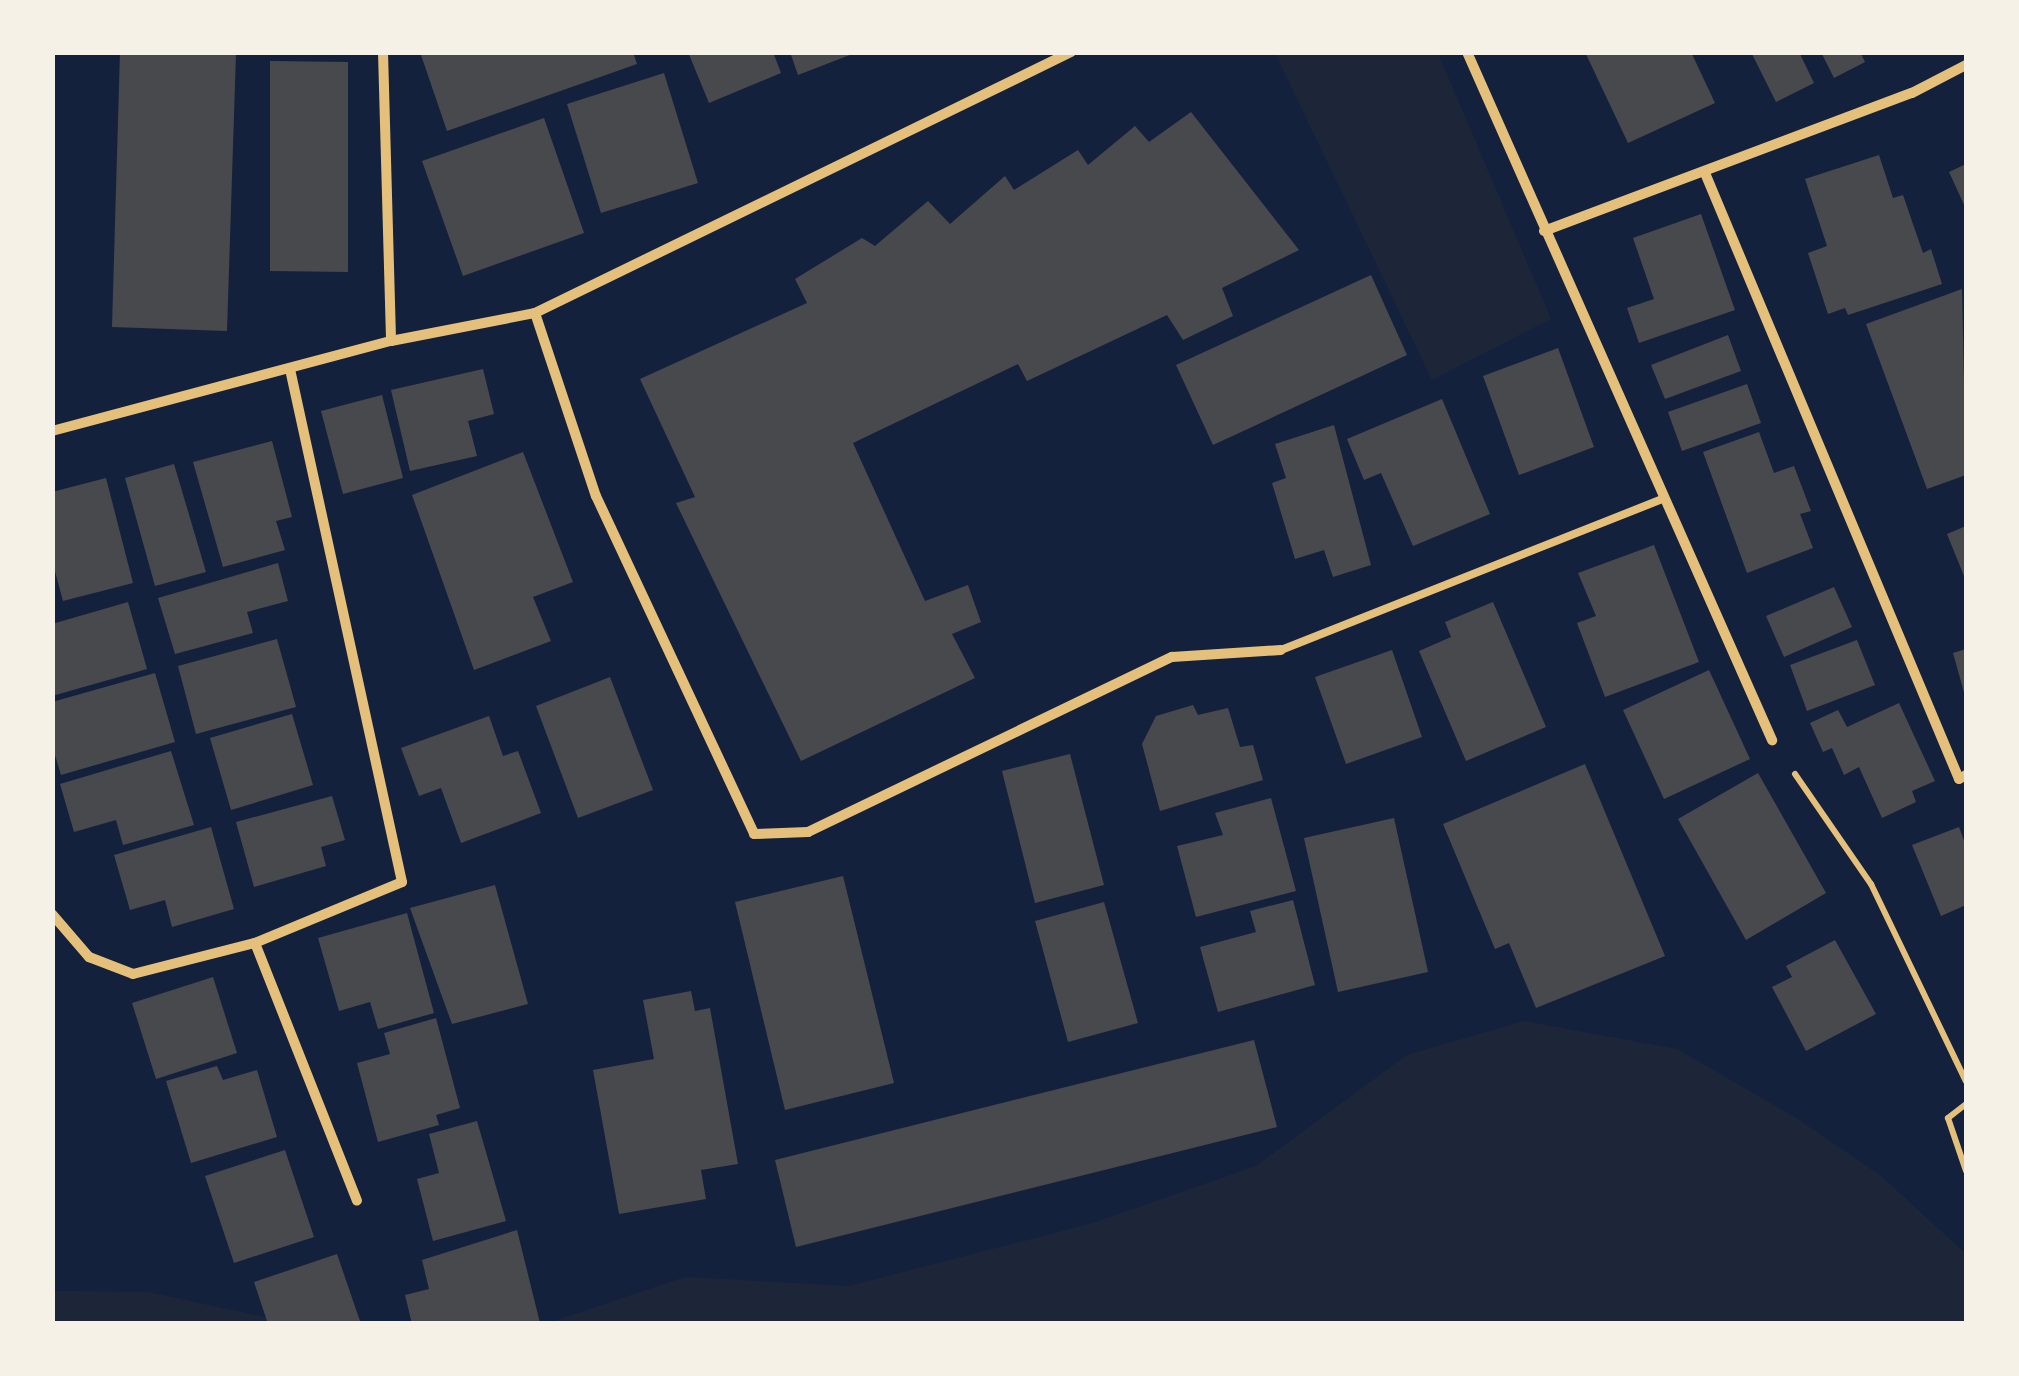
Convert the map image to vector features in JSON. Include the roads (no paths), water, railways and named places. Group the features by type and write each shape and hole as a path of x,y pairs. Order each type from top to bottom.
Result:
{"street":[{"path":"383,52 391,341"},
{"path":"52,431 391,341 534,312 1072,52"},
{"path":"1466,52 1772,740"},
{"path":"1544,231 1705,173 1966,65"},
{"path":"1705,173 1959,779 1966,776"},
{"path":"534,312 596,496 754,834 808,832 1172,657 1281,650"},
{"path":"52,914 89,957 132,974 255,943 402,882 290,369"},
{"path":"255,943 357,1200"}],"lane":[{"path":"1281,650 1662,499"}]}
